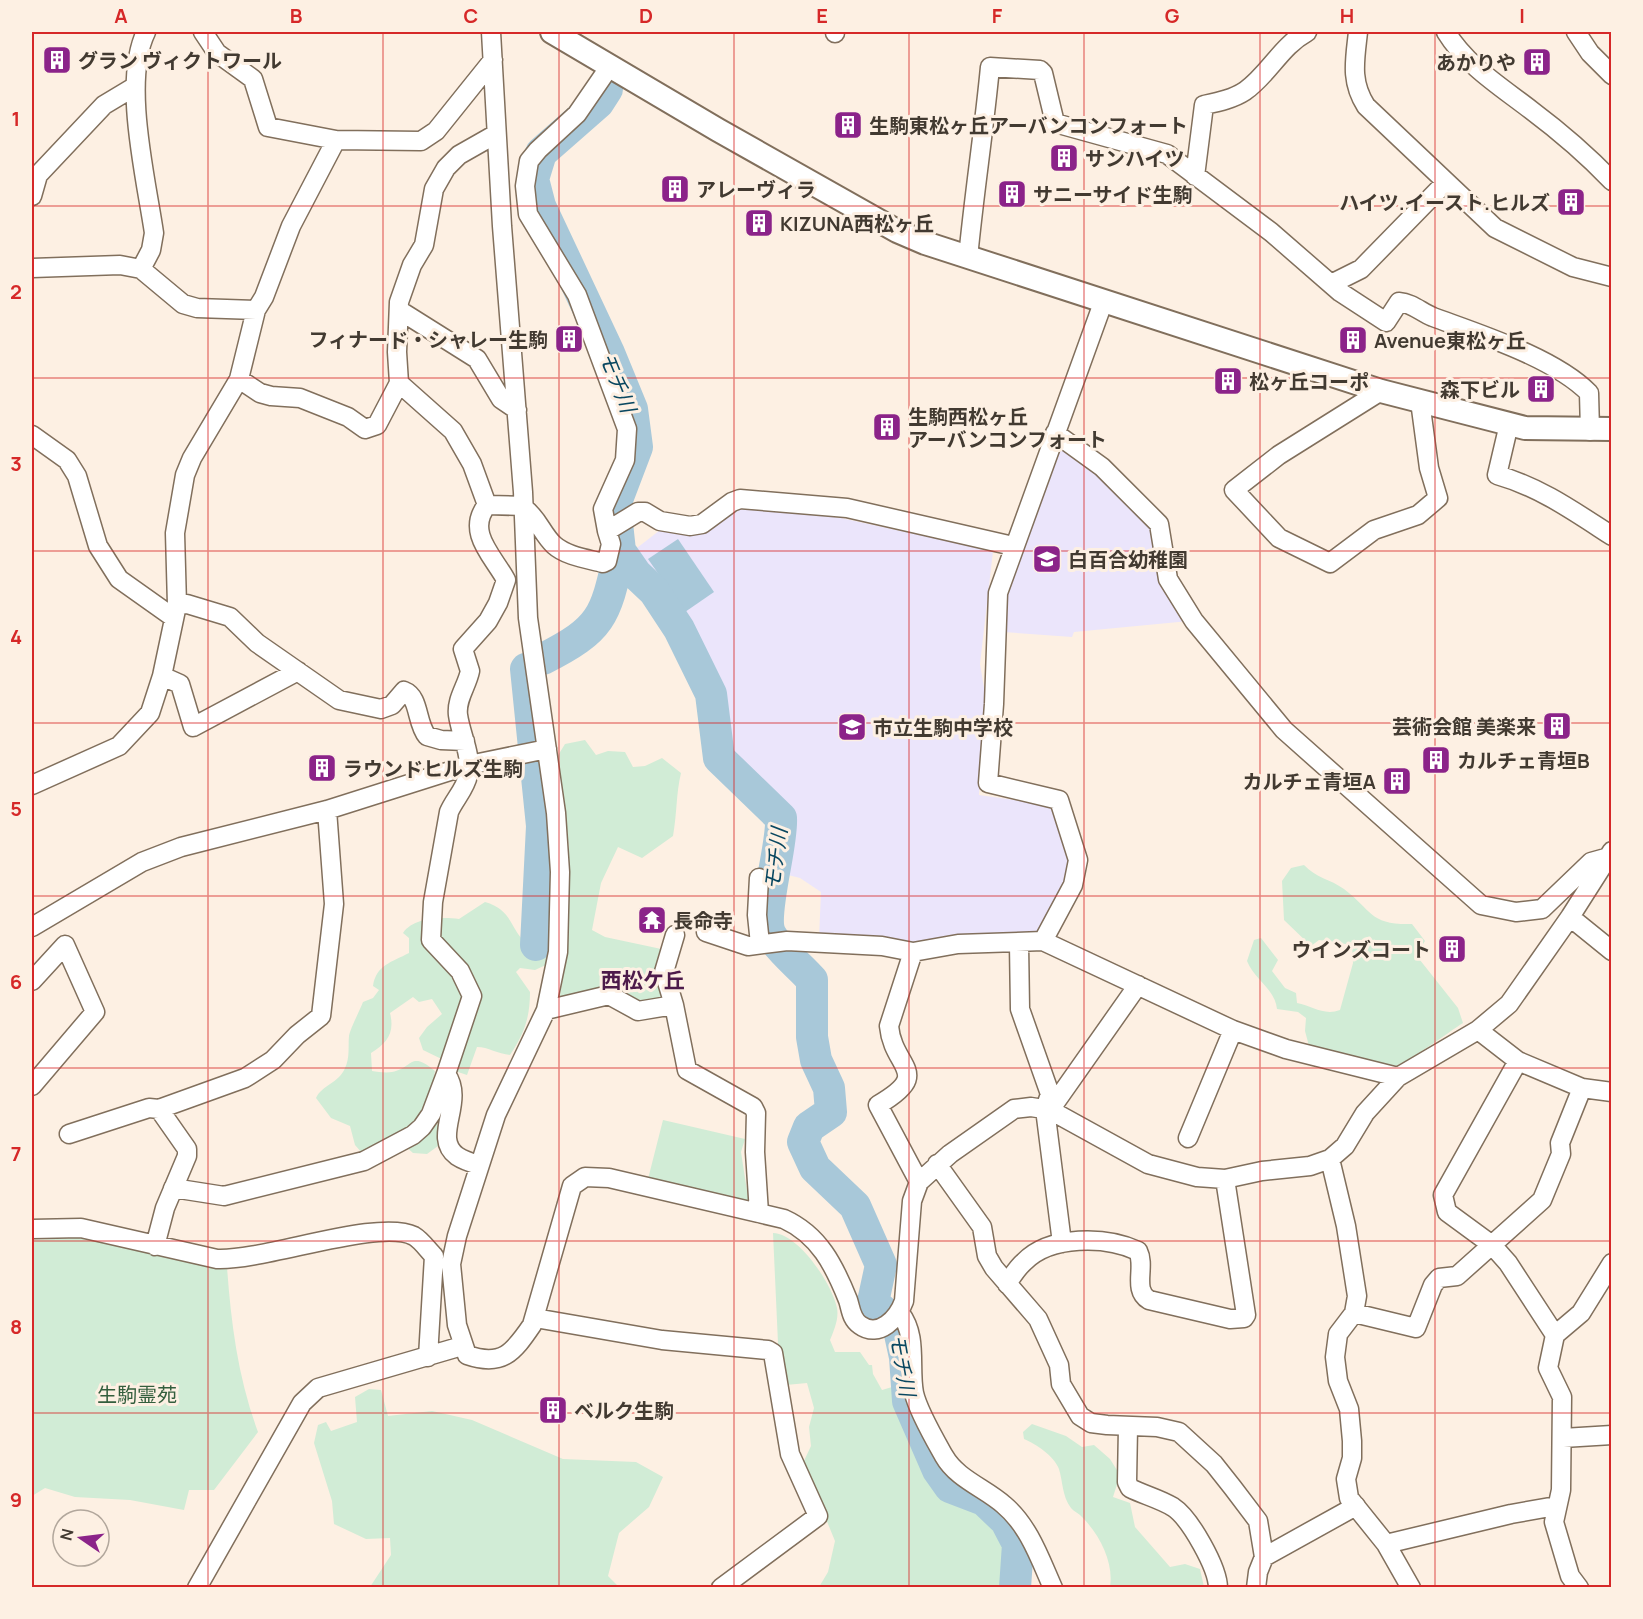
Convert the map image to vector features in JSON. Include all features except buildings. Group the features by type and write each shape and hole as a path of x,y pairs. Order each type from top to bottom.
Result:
{"street":[{"path":"141,269 151,250 154,232 134,87 141,41 146,32"},
{"path":"203,32 217,53 253,79 268,127 336,140 421,141 436,130 493,60"},
{"path":"490,32 524,507 528,618 539,751 560,872 558,952 546,1011 496,1114 451,1264 462,1346 467,1355 488,1361 502,1358 520,1344 535,1317 550,1256 572,1186 585,1177 609,1178 784,1219 813,1236 848,1301 852,1315 859,1324 875,1330 882,1329 900,1313 907,1274 912,1201 919,1182 937,1164 1014,1109 1048,1110 1148,1164 1176,1173 1225,1179 1262,1171 1310,1166 1330,1159 1345,1146 1365,1113 1398,1077 1478,1030 1509,1004 1570,917 1610,854"},
{"path":"552,32 897,231 968,258 1381,391 1525,428 1601,430 1589,393 1581,384 1518,349 1430,316 1407,302 1400,302 1386,322 1340,292 1333,283 1270,232 1167,154 1055,123 1043,72 993,65 968,258"},
{"path":"1195,176 1204,105 1229,99 1245,91 1262,76 1293,39 1307,32"},
{"path":"1358,32 1353,76 1357,92 1366,106 1445,183 1495,228 1574,267 1611,277"},
{"path":"1446,32 1454,44 1486,78 1533,111 1611,181"},
{"path":"1576,32 1590,53 1611,75"},
{"path":"487,505 524,507 533,514 554,544 563,551 603,564 607,561 614,526 603,509 625,460 627,429 577,295 531,221 525,186 529,161 577,114 610,66"},
{"path":"32,196 38,175 104,105 134,87"},
{"path":"302,133 321,166"},
{"path":"239,379 260,393 300,398 348,417 365,429 377,425 399,383 397,352 399,302 412,264 424,245 431,202 439,180 446,168 459,155 496,134"},
{"path":"32,784 119,746 150,713 162,676 176,611 175,534 185,476 192,458 239,379 256,310 264,297 283,245 336,140"},
{"path":"1333,283 1361,269 1445,183"},
{"path":"32,268 101,264 141,269 183,304 197,308 256,310"},
{"path":"1043,942 1073,885 1078,860 1059,800 988,783 994,704 998,593 1013,546 1104,300"},
{"path":"399,310 477,359 501,399 517,410"},
{"path":"399,383 453,431 472,464 487,505"},
{"path":"1381,391 1279,455 1234,490 1279,538 1330,564 1374,530 1418,515 1438,498 1429,468 1420,401"},
{"path":"1509,424 1497,475 1520,482 1552,497 1611,536"},
{"path":"1055,434 1102,467 1159,524 1168,579 1194,621 1284,730 1481,905 1516,912 1542,909 1591,862 1610,854"},
{"path":"32,435 67,460 77,476 94,538 119,579 176,611"},
{"path":"614,526 638,512 645,512 660,521 690,526 706,522 732,502 740,499 847,508 1013,546"},
{"path":"173,1188 224,1196 364,1161 413,1135 431,1114 472,996 460,971 431,940 434,902 449,812 453,800 468,779 469,765 458,714 460,694 470,670 463,649 488,621 498,603 506,580 484,549 481,540 480,517 487,505"},
{"path":"176,611 187,604 230,616 256,643 339,700 377,710 392,705 401,693 408,692 414,698 418,720 427,736 441,740 465,741"},
{"path":"162,676 180,684 193,727 298,671"},
{"path":"32,927 142,862 181,847 327,810 469,765 539,751"},
{"path":"69,1134 149,1108 159,1109 245,1078 273,1060 297,1035 321,1016 334,904 327,810"},
{"path":"759,878 756,915 762,944"},
{"path":"1570,917 1611,951"},
{"path":"706,932 748,946 787,941 882,946 913,952 958,944 1043,942 1233,1030 1286,1048 1398,1077"},
{"path":"675,936 664,972 674,1005 687,1070 753,1107 756,1113 755,1152 759,1213"},
{"path":"1019,944 1020,1009 1050,1094 1048,1110 1062,1243"},
{"path":"32,981 65,945 95,1012 32,1086"},
{"path":"913,952 889,1026 890,1036 906,1069 907,1082 902,1091 878,1105 919,1182"},
{"path":"1048,1110 1138,985"},
{"path":"546,1011 609,995 638,1011 674,1005"},
{"path":"1188,1138 1233,1030"},
{"path":"1478,1030 1518,1061 1581,1088 1611,1092"},
{"path":"1518,1061 1443,1195 1447,1212 1492,1245 1508,1263 1555,1335"},
{"path":"446,1074 452,1083 454,1095 446,1133 447,1145 457,1156 479,1165"},
{"path":"1354,1313 1416,1328 1432,1285 1439,1278 1457,1276 1542,1200 1561,1154 1560,1143 1581,1088"},
{"path":"155,1246 165,1208 185,1164 187,1149 159,1109"},
{"path":"1330,1159 1350,1249 1357,1296 1354,1313 1338,1334 1335,1357 1338,1381 1348,1409 1352,1458 1346,1479 1349,1498 1386,1544 1411,1587"},
{"path":"937,1164 982,1227 987,1256 1007,1284 1038,1318 1059,1365 1061,1384 1080,1416 1091,1423 1157,1427 1179,1432 1197,1446 1214,1464 1258,1521 1264,1557 1258,1572 1256,1587"},
{"path":"1007,1284 1025,1260 1040,1250 1062,1243 1082,1241 1128,1246 1138,1251 1142,1259 1140,1290 1143,1297 1230,1319 1244,1318 1246,1315 1225,1179"},
{"path":"32,1229 81,1228 217,1259 236,1260 324,1241 391,1230 414,1236 434,1256 428,1357"},
{"path":"1579,1587 1570,1576 1554,1522 1561,1490 1562,1397 1548,1368 1555,1335 1581,1313 1611,1263"},
{"path":"900,1313 908,1323 914,1395 950,1467 986,1490 1018,1519 1033,1542 1053,1587"},
{"path":"535,1317 604,1332 768,1350 773,1353 790,1454 818,1516 721,1587"},
{"path":"197,1587 302,1403 318,1388 462,1346"},
{"path":"1128,1426 1127,1482 1130,1488 1174,1508 1203,1546 1214,1568 1218,1587"},
{"path":"1563,1438 1611,1435"},
{"path":"1264,1557 1356,1506"},
{"path":"1386,1544 1511,1514 1556,1506"}],"shaded area":[{"path":"1056,447 1094,466 1154,525 1189,621 1074,632 1072,637 1003,632 1002,608"},
{"name":"市立生駒中学校","path":"742,504 841,518 993,551 980,664 985,694 979,795 1049,805 1069,849 1070,866 1065,881 1034,937 927,945 819,938 821,892 800,878 780,873 787,822 783,813 727,761 715,688 681,619 633,551 664,527"}],"green space":[{"path":"585,740 596,755 608,751 625,752 633,767 645,766 662,758 681,773 673,836 642,858 618,847 601,883 592,930 605,937 666,950 665,1002 559,1001 568,948 569,847 557,757 565,744"},
{"path":"1304,865 1313,873 1344,889 1379,919 1398,924 1412,924 1425,941 1416,955 1458,1008 1463,1023 1414,1056 1389,1068 1309,1046 1305,1031 1306,1018 1298,1012 1277,1009 1272,996 1247,961 1254,940 1261,938 1278,960 1272,971 1285,988 1296,993 1297,1003 1329,1012 1340,1010 1353,963 1352,945 1319,940 1311,946 1284,920 1282,881 1291,868"},
{"path":"485,902 504,913 524,941 544,949 548,964 535,970 520,968 516,972 530,992 529,1010 519,1040 510,1055 477,1047 467,1075 458,1072 454,1065 423,1050 419,1038 427,1027 442,1014 432,999 419,1002 413,997 390,1013 391,1026 388,1037 371,1053 372,1071 392,1072 416,1061 435,1071 430,1097 439,1130 438,1146 427,1154 413,1153 405,1146 362,1153 355,1145 350,1126 331,1118 316,1098 322,1090 339,1077 347,1064 349,1036 363,1002 373,998 379,990 373,986 381,969 409,953 409,938 403,933 408,928 429,919 459,919"},
{"path":"663,1120 745,1139 741,1152 749,1204 648,1179"},
{"path":"773,1233 793,1242 803,1251 829,1286 837,1308 836,1324 830,1340 835,1352 860,1352 869,1365 872,1365 873,1374 882,1390 899,1385 905,1412 940,1488 972,1507 1006,1534 1013,1559 1003,1587 819,1587 828,1572 835,1541 803,1463 811,1446 809,1427 814,1408 807,1383 786,1385 778,1343"},
{"name":"生駒霊苑","path":"78,1238 227,1267 237,1350 245,1391 258,1432 214,1490 189,1490 184,1510 130,1500 75,1497 45,1488 32,1496 32,1240"},
{"path":"369,1389 381,1390 388,1416 432,1411 472,1420 563,1459 636,1462 663,1477 649,1507 619,1533 608,1576 619,1587 370,1587 391,1555 390,1538 366,1539 334,1524 332,1501 314,1443 318,1425 326,1422 331,1431 357,1422 355,1397"},
{"path":"1032,1424 1066,1436 1082,1447 1094,1445 1110,1459 1120,1475 1113,1497 1130,1503 1135,1527 1170,1567 1185,1564 1200,1569 1204,1587 1110,1587 1108,1559 1095,1532 1068,1503 1057,1464 1044,1451 1024,1439 1023,1432"}],"water":[{"path":"678,539 714,592 685,612 648,559"}],"waterway":[{"name":"モチ川","path":"607,89 598,103 541,153 533,179 540,206 609,353 632,409 637,447 615,505 620,551 636,574 654,591 679,629 711,694 719,758 781,818 768,926 771,935 780,947 812,980 812,1037 816,1060 829,1088 831,1112 809,1127 803,1142 815,1168 855,1206 881,1265 873,1302 898,1325 905,1357 908,1401 938,1470 950,1487 984,1500 1006,1521 1018,1544 1015,1588"},
{"path":"543,659 579,638 599,618 610,591 620,551"},
{"path":"526,669 542,826 536,945"}],"place":[{"name":"グラン ヴィクトワール","path":"57,60"},
{"name":"あかりや","path":"1537,62"},
{"name":"生駒東松ヶ丘アーバンコンフォート","path":"848,125"},
{"name":"サンハイツ","path":"1064,158"},
{"name":"アレーヴィラ","path":"675,189"},
{"name":"サニーサイド生駒","path":"1012,194"},
{"name":"ハイツ.イースト.ヒルズ","path":"1571,202"},
{"name":"KIZUNA西松ヶ丘","path":"759,223"},
{"name":"フィナード・シャレー生駒","path":"569,339"},
{"name":"Avenue東松ヶ丘","path":"1353,340"},
{"name":"松ヶ丘コーポ","path":"1228,381"},
{"name":"森下ビル","path":"1541,389"},
{"name":"生駒西松ヶ丘 アーバンコンフォート","path":"887,427"},
{"name":"白百合幼稚園","path":"1047,559"},
{"name":"芸術会館 美楽来","path":"1557,726"},
{"name":"市立生駒中学校","path":"852,727"},
{"name":"カルチェ青垣B","path":"1436,760"},
{"name":"ラウンドヒルズ生駒","path":"322,768"},
{"name":"カルチェ青垣A","path":"1397,781"},
{"name":"長命寺","path":"652,920"},
{"name":"ウインズコート","path":"1452,949"},
{"name":"ベルク生駒","path":"553,1410"}],"district":[{"name":"西松ケ丘","path":"643,980"}]}
